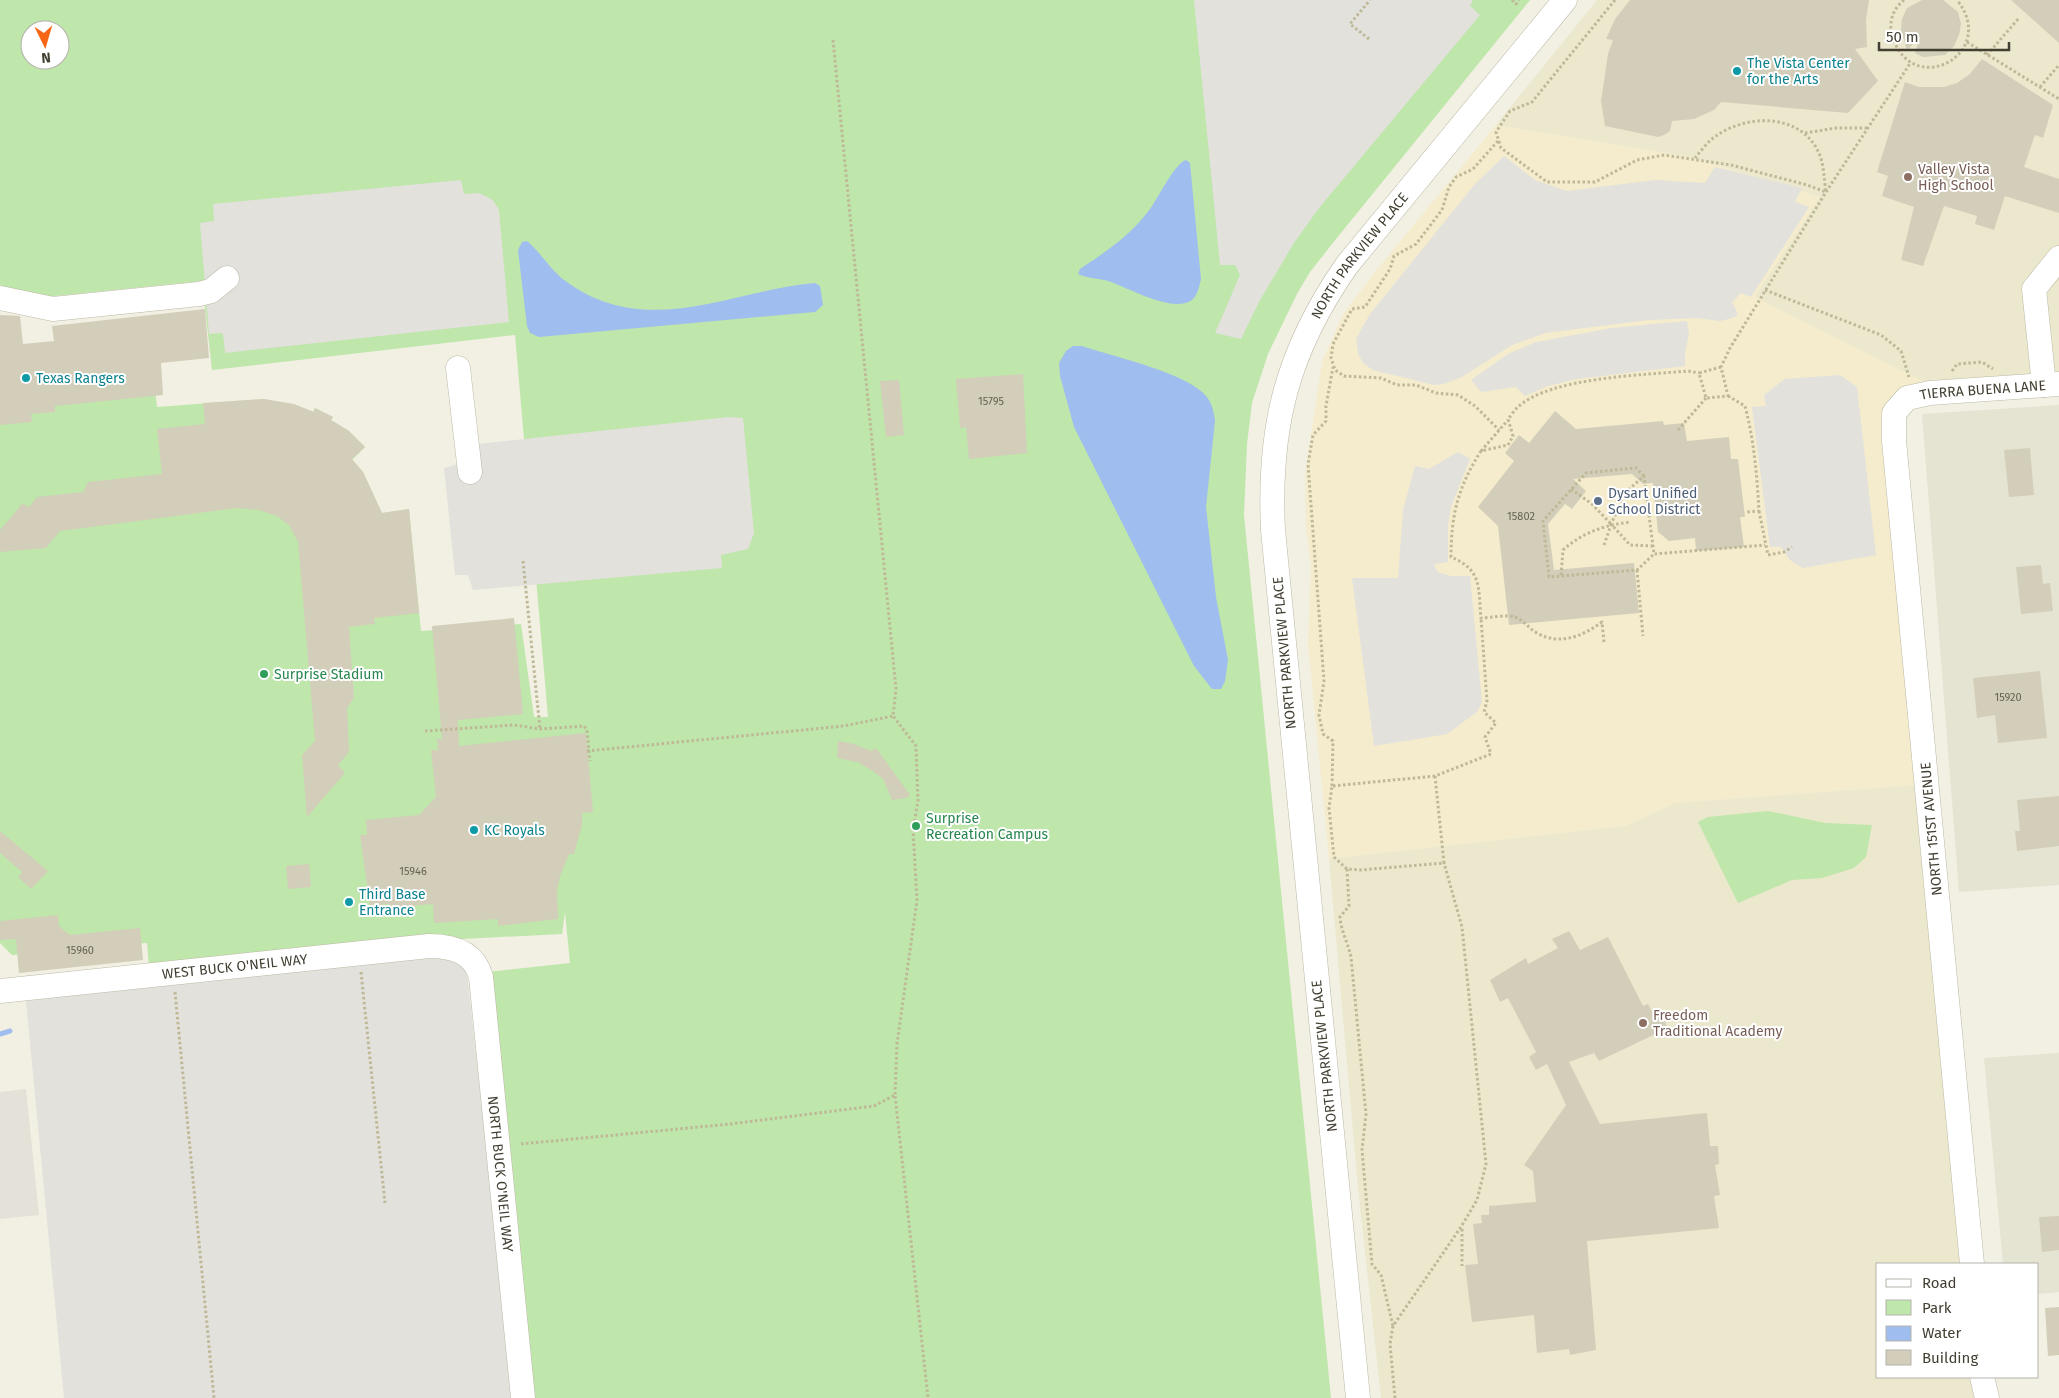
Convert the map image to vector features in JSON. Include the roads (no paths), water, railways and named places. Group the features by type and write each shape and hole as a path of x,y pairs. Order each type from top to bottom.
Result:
{"street":[{"name":"NORTH PARKVIEW PLACE","path":"1358,1398 1273,530 1271,486 1278,416 1286,382 1327,293 1347,265 1565,0"},
{"path":"2052,384 2034,289 2059,258"},
{"path":"0,298 35,307 59,309 199,294 211,291 227,278"},
{"path":"458,368 470,472"},
{"name":"TIERRA BUENA LANE","path":"1911,397 1972,389 2052,384"},
{"name":"NORTH 151ST AVENUE","path":"1911,397 1894,413 1894,442 1972,1263"},
{"name":"WEST BUCK O'NEIL WAY","path":"0,991 358,953 443,946 468,955"},
{"name":"NORTH BUCK O'NEIL WAY","path":"468,955 479,968 483,990 523,1398"},
{"path":"1982,1378 1987,1398"}],"water":[{"path":"1186,160 1190,163 1201,279 1194,298 1184,303 1162,302 1108,281 1078,274 1080,269 1109,249 1134,228 1150,209 1177,168"},
{"path":"527,241 564,280 595,298 625,307 656,310 687,307 815,283 820,286 823,305 815,312 539,337 530,333 527,326 518,250 522,242"},
{"path":"1073,346 1082,346 1167,373 1197,388 1206,396 1211,405 1215,421 1206,507 1216,597 1228,660 1225,681 1221,689 1212,689 1194,666 1074,427 1060,376 1059,363 1066,351"}],"waterway":[{"path":"0,1034 10,1031"}],"place":[{"name":"The Vista Center for the Arts","path":"1737,71"},
{"name":"Valley Vista High School","path":"1908,177"},
{"name":"Texas Rangers","path":"26,378"},
{"name":"Dysart Unified School District","path":"1598,501"},
{"name":"Surprise Stadium","path":"264,674"},
{"name":"Surprise Recreation Campus","path":"916,826"},
{"name":"KC Royals","path":"474,830"},
{"name":"Third Base Entrance","path":"349,902"},
{"name":"Freedom Traditional Academy","path":"1643,1023"}]}
